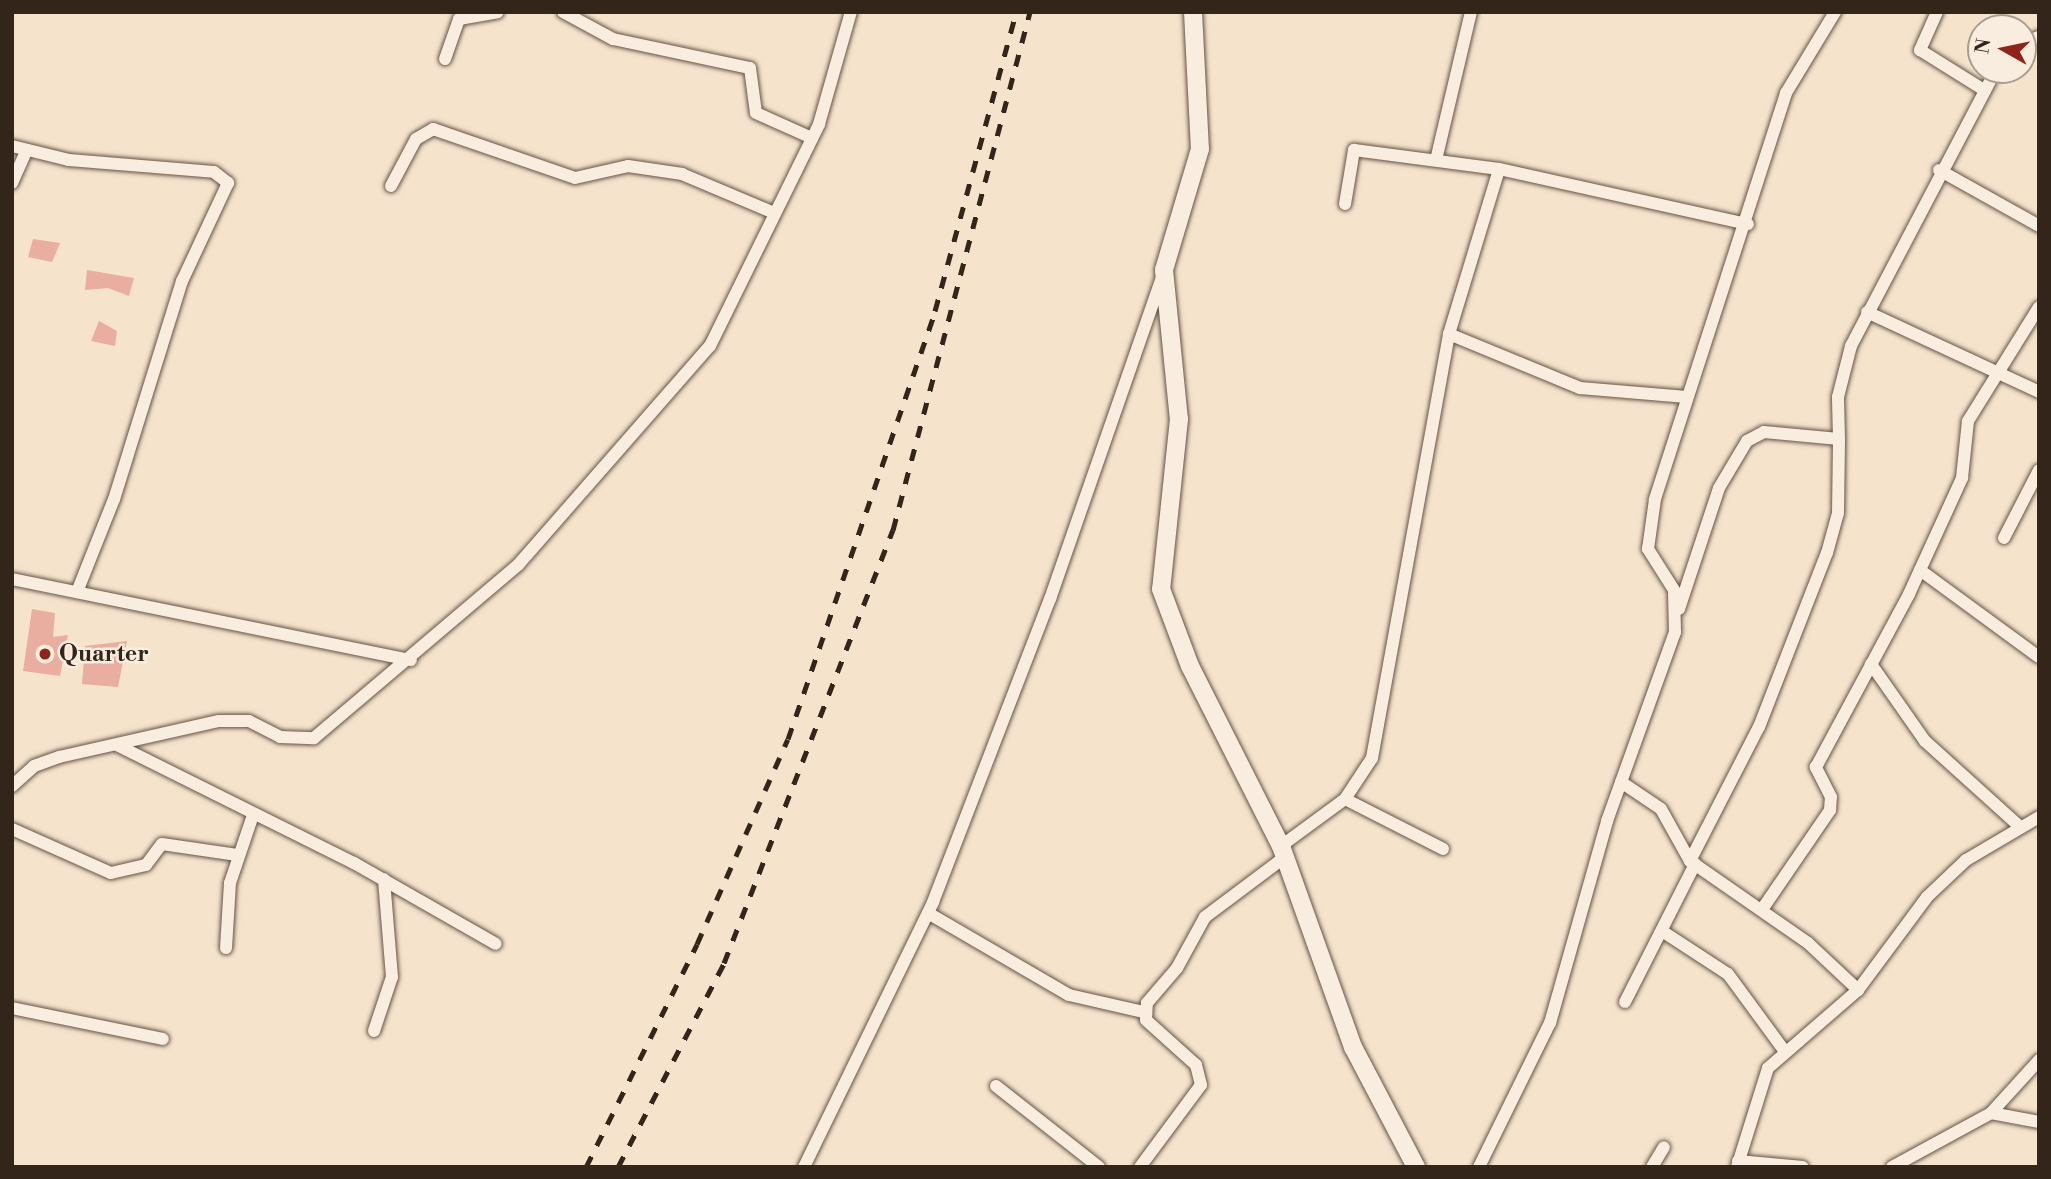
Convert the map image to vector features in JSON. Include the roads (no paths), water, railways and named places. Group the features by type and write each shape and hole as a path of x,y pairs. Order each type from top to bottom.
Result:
{"main road":[{"path":"1193,12 1200,149 1164,270 1179,419 1161,589 1195,677 1283,852 1328,989 1416,1167"}],"street":[{"path":"445,59 459,19 497,12"},
{"path":"563,12 602,36 750,68 756,113 812,138"},
{"path":"12,786 34,766 234,719 281,737 314,738 411,660 518,565 689,378 833,92 851,12"},
{"path":"1436,160 1471,12"},
{"path":"1679,609 1648,549 1648,527 1687,397 1748,224 1786,93 1835,12"},
{"path":"1937,12 1920,50 1984,90"},
{"path":"1625,1002 1664,933 1692,862 1759,727 1827,553 1838,513 1842,370 1867,312 1939,170 1988,84"},
{"path":"391,186 416,139 433,129 575,178 628,166 682,174 772,212"},
{"path":"12,146 26,152 214,172 228,183 182,281 114,499 77,592"},
{"path":"1345,204 1354,150 1499,169 1748,224"},
{"path":"12,183 26,152"},
{"path":"1144,1012 1205,916 1345,799 1367,769 1380,726 1449,334 1499,169"},
{"path":"1939,170 2039,226"},
{"path":"804,1167 928,913 1050,599 1164,270"},
{"path":"1763,908 1830,810 1831,797 1816,767 1920,570 1966,466 1968,421 1996,367 2039,307"},
{"path":"1867,312 1996,367 2039,392"},
{"path":"1449,334 1580,388 1687,397"},
{"path":"1479,1167 1550,1023 1621,782 1719,488 1747,441 1764,432 1839,439"},
{"path":"2004,538 2039,470"},
{"path":"1920,570 2039,657"},
{"path":"12,579 411,660"},
{"path":"1871,664 1925,741 2019,826"},
{"path":"117,745 384,879 496,944"},
{"path":"1621,782 1661,809 1692,862 1763,908 1858,990"},
{"path":"1345,799 1443,849"},
{"path":"226,948 237,855 253,815"},
{"path":"1803,1167 1738,1164 1756,1094 1783,1049 1858,990 1927,897 1966,860 2019,826 2039,817"},
{"path":"12,829 111,873 146,865 159,844 237,855"},
{"path":"374,1031 392,977 384,879"},
{"path":"928,913 1069,995 1144,1012"},
{"path":"1664,933 1728,975 1783,1049"},
{"path":"12,1008 163,1039"},
{"path":"1140,1167 1201,1085 1196,1065 1151,1026 1144,1012"},
{"path":"1892,1167 1914,1163 1991,1113 2039,1060"},
{"path":"996,1086 1099,1167"},
{"path":"1991,1113 2039,1122"},
{"path":"1652,1167 1664,1147"}],"railway":[{"path":"586,1167 697,944 788,739 935,311 1016,12"},
{"path":"618,1167 724,963 893,530 1030,12"}],"place":[{"name":"Quarter","path":"45,654"}]}
